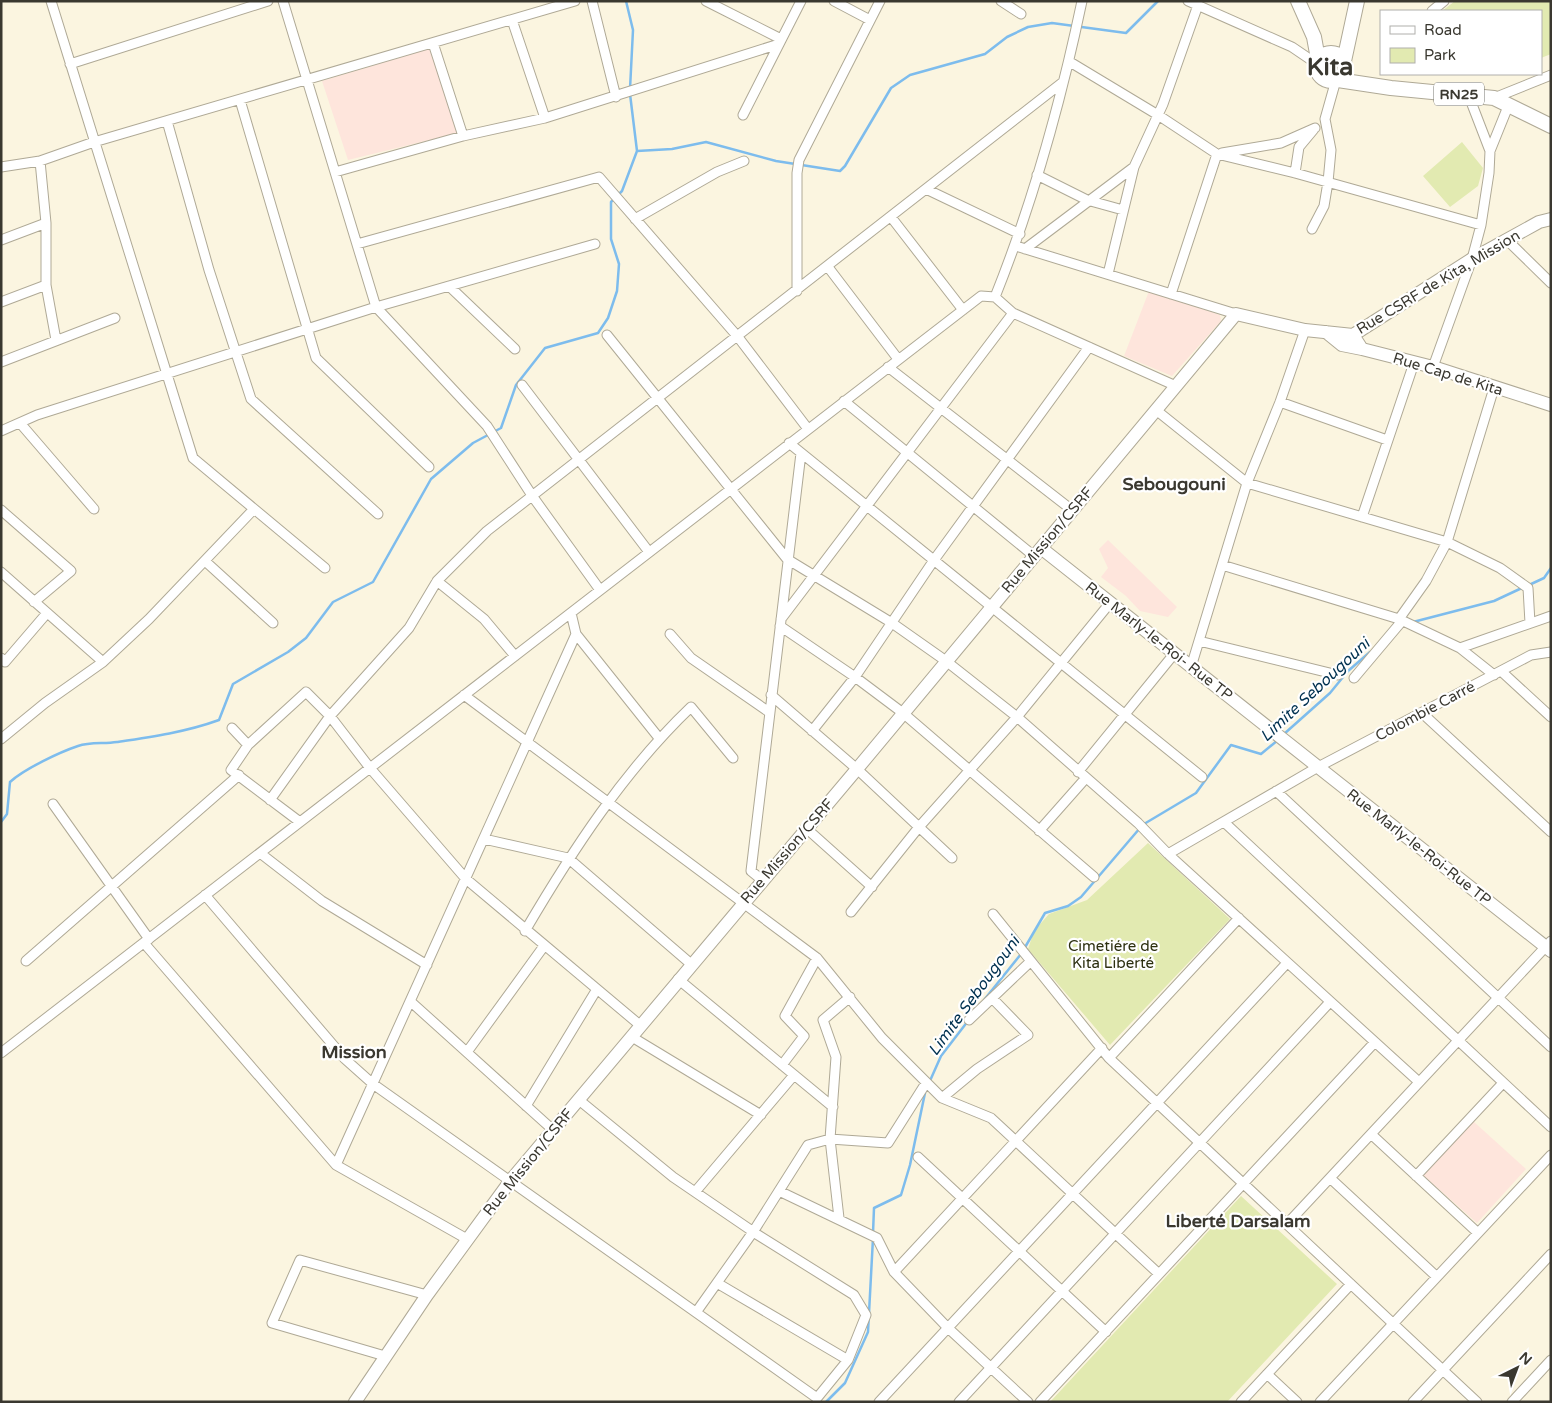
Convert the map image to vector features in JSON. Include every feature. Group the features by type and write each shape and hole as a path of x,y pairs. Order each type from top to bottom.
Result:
{"main road":[{"path":"1298,1 1321,58"},
{"path":"1348,31 1321,58 1317,73 1323,80 1337,80 1344,74 1348,31 1357,1"},
{"path":"1321,58 1338,54 1360,83"},
{"name":"RN25","path":"1337,80 1494,98 1551,126"},
{"name":"Rue CSRF de Kita, Mission","path":"1236,314 1305,330 1353,335 1506,239 1539,222 1551,219"},
{"name":"Rue Mission/CSRF","path":"355,1402 427,1295 511,1180 1236,314"},
{"name":"Rue Cap de Kita","path":"1326,332 1342,345 1433,367 1551,405"},
{"path":"1353,335 1362,349"},
{"name":"Rue Marly-le-Roi- Rue TP","path":"1038,552 1110,603 1288,742"},
{"name":"Rue Marly-le-Roi-Rue TP","path":"1288,742 1549,946"}],"street":[{"path":"51,1 193,458 325,568"},
{"path":"70,64 268,1"},
{"path":"284,1 376,306 487,426 532,497 600,590"},
{"path":"1,167 40,161 94,142 575,1"},
{"path":"592,1 616,96"},
{"path":"706,1 780,41"},
{"path":"743,115 801,1"},
{"path":"834,1 870,20"},
{"path":"797,291 797,173 799,160 880,1"},
{"path":"1001,1 1021,14"},
{"path":"996,298 1020,234 1070,62 1082,1"},
{"path":"1188,1 1321,58"},
{"path":"1433,10 1444,1"},
{"path":"1108,274 1134,167 1158,115 1198,5"},
{"path":"512,20 545,118"},
{"path":"335,172 463,136 545,118 780,41"},
{"path":"433,43 463,136"},
{"path":"1070,62 1158,115 1217,154 1295,173 1481,226"},
{"path":"1494,98 1551,74"},
{"path":"1312,229 1324,206 1331,150 1325,119 1337,80"},
{"path":"270,800 330,716 408,628 437,581 487,531 1063,82"},
{"path":"1468,94 1490,151"},
{"path":"240,100 316,358 429,467"},
{"path":"1433,367 1472,259 1481,226 1490,151 1509,104"},
{"path":"1295,173 1299,148 1325,119"},
{"path":"167,121 209,270 251,400 378,514"},
{"path":"1217,154 1281,143 1315,128"},
{"path":"1171,294 1217,154"},
{"path":"40,161 46,223 46,285 56,340"},
{"path":"635,219 717,172 744,161"},
{"path":"1025,249 1134,167"},
{"path":"1037,175 1088,200 1123,210"},
{"path":"357,244 600,177 738,337 808,429"},
{"path":"926,190 1020,234"},
{"path":"891,217 963,310"},
{"path":"1,240 46,223"},
{"path":"1506,239 1551,283"},
{"path":"1,431 37,415 376,306 595,244"},
{"path":"1016,246 1236,314"},
{"path":"828,267 898,359"},
{"path":"1,302 46,285"},
{"path":"449,286 516,350"},
{"path":"1,1053 981,296 996,298 1013,313 1176,386"},
{"path":"780,623 1013,313"},
{"path":"1,362 115,318"},
{"path":"1191,667 1247,483 1280,402 1305,330"},
{"path":"608,335 787,559 892,622 946,661 1017,717 1138,823 1168,854 1419,1082"},
{"path":"812,730 855,676 934,560 1090,347"},
{"path":"1362,517 1414,363"},
{"path":"888,367 1072,510"},
{"path":"522,385 649,552"},
{"path":"1354,678 1400,620 1426,581 1447,542 1494,388"},
{"path":"844,401 974,507 1038,552"},
{"path":"1280,402 1388,440"},
{"path":"1156,410 1247,483 1447,542 1500,568 1528,588 1530,624"},
{"path":"20,423 94,509"},
{"path":"789,444 1202,777"},
{"path":"762,880 751,870 801,453"},
{"path":"1,739 45,703 102,662 149,619 254,509"},
{"path":"1,510 71,571 34,602"},
{"path":"205,561 273,623"},
{"path":"1222,565 1400,620 1460,648 1498,673 1551,718"},
{"path":"1,572 102,662"},
{"path":"437,581 484,619 515,656"},
{"path":"851,912 919,827 1017,717 1110,603"},
{"path":"1,658 5,662 47,613"},
{"path":"571,613 576,634 659,738"},
{"path":"1460,648 1551,616"},
{"path":"780,623 903,712 970,772 1094,877"},
{"path":"336,1165 576,634"},
{"path":"670,634 691,658 769,712"},
{"path":"1199,641 1338,675"},
{"name":"Colombie Carré","path":"1168,854 1318,767 1532,655 1551,652"},
{"path":"1078,772 1174,654"},
{"path":"300,822 231,770 248,745 306,692 330,716 370,768 466,879 525,931 641,1026"},
{"path":"464,695 744,901 817,958 882,1038 942,1098 991,1118 1159,1274"},
{"path":"771,695 857,769 952,858"},
{"path":"525,931 568,858 659,738 691,707 734,758"},
{"path":"1422,713 1551,832"},
{"path":"232,728 248,745"},
{"path":"26,961 238,775"},
{"path":"1039,831 1086,779"},
{"path":"1276,791 1551,1047"},
{"path":"53,804 112,886 147,941 336,1165 467,1239"},
{"path":"1224,822 1551,1127"},
{"path":"806,828 872,887"},
{"path":"484,839 568,858 691,964"},
{"path":"260,853 322,901 427,965"},
{"path":"206,895 345,1059 372,1084 511,1180 818,1398 848,1360 866,1315 854,1295 753,1232 673,1177 579,1100"},
{"path":"993,914 1110,1058 1477,1402"},
{"path":"1110,1058 1239,918"},
{"path":"467,1052 544,946"},
{"path":"1287,1224 1549,946"},
{"path":"782,1065 804,1036 785,1016 817,958"},
{"path":"969,1020 1031,961"},
{"path":"879,1402 1287,963"},
{"path":"678,979 833,1107"},
{"path":"526,1106 597,990"},
{"path":"838,1218 830,1139 836,1057 823,1020 850,997"},
{"path":"942,1098 977,1069 1028,1035 992,998"},
{"path":"410,1001 553,1130"},
{"path":"958,1402 1330,1002"},
{"path":"632,1037 761,1115"},
{"path":"1040,1402 1375,1042"},
{"path":"894,1272 1102,1048"},
{"path":"695,1192 794,1075"},
{"path":"697,1311 753,1232 808,1145 830,1139 888,1143 926,1083"},
{"path":"1416,1176 1503,1083"},
{"path":"1371,1134 1478,1233"},
{"path":"1320,1402 1551,1155"},
{"path":"918,1157 1106,1332"},
{"path":"1330,1178 1437,1277"},
{"path":"779,1191 877,1238 894,1272 948,1328 1028,1402"},
{"path":"1413,1402 1551,1254"},
{"path":"385,1356 272,1323 300,1260 427,1295"},
{"path":"717,1283 848,1360"},
{"path":"1241,1402 1351,1284"},
{"path":"1512,1402 1551,1360"},
{"path":"1267,1374 1297,1402"}],"shaded area":[{"path":"431,48 458,133 348,160 322,81"},
{"path":"1149,291 1220,315 1221,321 1172,376 1124,356"},
{"path":"1108,540 1177,607 1168,617 1140,611 1126,596 1101,577 1108,568 1099,549"},
{"path":"1473,1121 1526,1169 1477,1223 1423,1175"}],"green space":[{"path":"1455,1 1551,1 1551,54 1542,58 1542,10 1443,10"},
{"path":"1326,59 1332,59 1337,64 1335,73 1326,75 1321,70 1321,64"},
{"path":"1462,142 1483,168 1478,186 1450,207 1423,176"},
{"name":"Cimetiére de Kita Liberté","path":"1148,843 1230,919 1110,1045 1028,949 1034,931 1049,914 1087,900"},
{"path":"1241,1196 1337,1284 1227,1402 1050,1402"}],"waterway":[{"path":"626,1 633,30 630,89"},
{"path":"637,151 672,149 706,142 776,161 840,171 845,166 891,88 910,75 985,54 1007,37 1028,27 1052,23 1126,33 1158,1"},
{"path":"1,822 7,814 10,782 33,766 52,757 83,745 156,736 194,728 219,720 233,684 288,652 306,638 333,602 373,582 431,479 473,443 501,428 516,385 545,348 598,333 608,318 617,291 619,264 611,239 611,202 622,191 637,151 630,94"},
{"name":"Limite Sebougouni","path":"1529,585 1544,578 1551,568"},
{"name":"Limite Sebougouni","path":"1413,622 1494,601 1524,587"},
{"name":"Limite Sebougouni","path":"1284,734 1330,693 1348,671 1370,652"},
{"name":"Limite Sebougouni","path":"1144,824 1196,793 1231,745 1261,754 1278,740"},
{"name":"Limite Sebougouni","path":"1024,949 1045,913 1068,906 1081,897 1140,828"},
{"name":"Limite Sebougouni","path":"984,1000 1021,954"},
{"name":"Limite Sebougouni","path":"929,1083 941,1056 968,1021"},
{"name":"Limite Sebougouni","path":"873,1233 874,1208 901,1195 910,1165 925,1093"},
{"name":"Limite Sebougouni","path":"826,1402 845,1383 868,1332 873,1238"}],"district":[{"name":"Kita","path":"1330,67"},
{"name":"Sebougouni","path":"1174,484"},
{"name":"Mission","path":"354,1052"},
{"name":"Liberté Darsalam","path":"1238,1221"}]}
